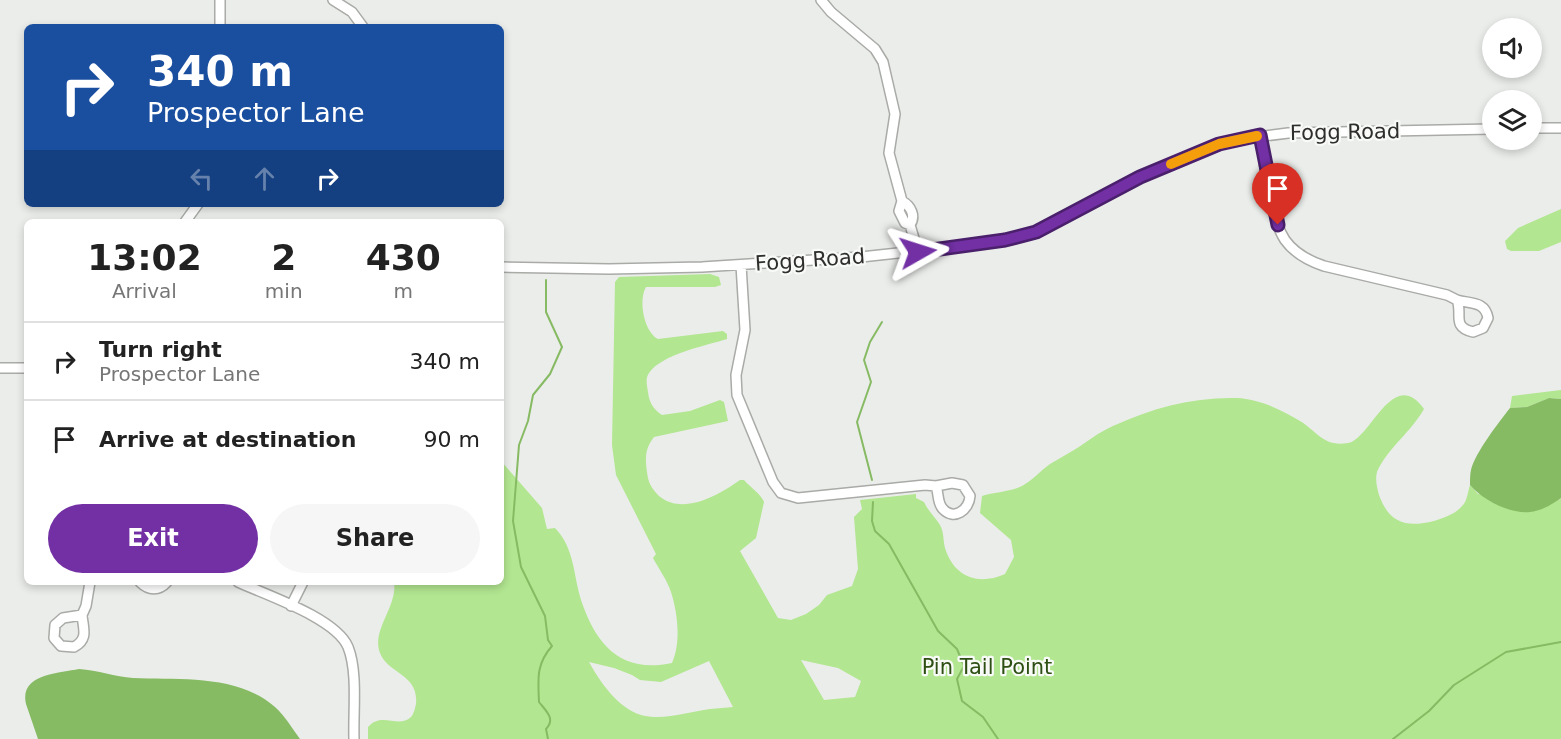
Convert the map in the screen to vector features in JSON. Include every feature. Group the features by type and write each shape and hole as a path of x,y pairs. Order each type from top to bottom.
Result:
{"street":[{"path":"220,0 220,24"},
{"path":"333,0 352,12 361,24"},
{"path":"821,0 831,12 875,49 883,62 895,114 890,153 902,201 899,211 902,218 910,225 918,252"},
{"path":"1542,128 1561,128"},
{"name":"Fogg Road","path":"504,267 628,269 741,265 918,252 1005,240 1036,232 1052,225 1119,188 1219,144 1260,135 1482,129"},
{"path":"1260,135 1276,220 1282,236 1294,250 1305,258 1324,266 1447,295 1458,300"},
{"path":"741,265 745,330 736,375 736,389 764,464 778,489 786,495 798,498 925,485 936,486"},
{"path":"0,368 24,368"},
{"path":"82,615 87,606 90,585"},
{"path":"144,585 153,589 164,585"},
{"path":"245,585 325,622 336,630 348,646 352,669 354,739"},
{"path":"291,606 302,585"}],"green space":[{"path":"1561,209 1561,242 1539,251 1507,249 1505,241 1518,228"},
{"name":"Pin Tail Point","path":"710,274 719,277 721,285 715,287 646,287 643,300 644,315 649,330 658,339 723,331 727,334 727,339 674,356 655,366 647,378 649,399 654,408 662,415 690,411 720,400 724,402 728,421 654,437 646,453 647,476 650,485 659,496 669,502 679,504 701,501 722,492 740,480 744,480 758,493 764,502 756,538 740,551 778,618 791,620 819,605 827,595 852,586 858,569 854,517 862,509 860,500 916,494 916,498 924,502 940,525 945,548 954,566 968,576 977,579 995,578 1005,574 1014,557 1011,540 980,513 982,496 1022,486 1050,464 1103,431 1128,420 1173,405 1205,399 1237,398 1278,409 1300,421 1321,438 1339,444 1356,439 1392,400 1402,395 1413,398 1424,409 1386,456 1376,475 1379,495 1393,517 1415,524 1445,517 1464,504 1470,485 1478,494 1559,500 1561,498 1561,739 368,739 368,727 373,722 406,720 412,716 416,704 413,686 384,660 378,644 392,600 394,585 504,585 504,464 542,508 547,529 555,528 562,536 570,553 587,616 603,643 625,660 638,664 672,663 677,647 678,628 671,592 653,558 656,554 616,475 612,445 615,282 619,277","holes":["801,660 838,668 861,681 855,697 824,700","709,661 733,707 658,717 641,715 617,700 604,686 589,662 614,668 640,680 661,682"]},
{"path":"1561,390 1561,399 1549,398 1527,407 1510,408 1512,396"}],"shaded area":[{"path":"1549,398 1561,399 1561,498 1547,507 1530,512 1514,511 1497,505 1470,485 1473,463 1510,408 1527,407"},
{"path":"79,669 133,678 207,681 243,689 260,696 275,707 300,739 38,739 26,704 25,694 29,686 42,677"}],"waterway":[{"path":"546,280 546,312 562,347 550,374 533,395 528,421 519,445 513,521 521,567 545,616 548,640 552,646 543,659 538,679 539,702 550,718 546,729 548,739"},
{"path":"872,480 857,422 871,382 864,360 870,342 882,322"},
{"path":"873,502 872,521 875,531 889,544 938,631 957,649 964,666 957,679 962,701 983,717 998,739"},
{"path":"1393,739 1429,711 1454,685 1506,652 1561,642"}],"slow traffic":[{"path":"1171,164 1219,144 1257,136"}],"route":[{"path":"918,252 1022,237 1052,225 1140,177 1219,144 1260,135 1278,225"}]}
